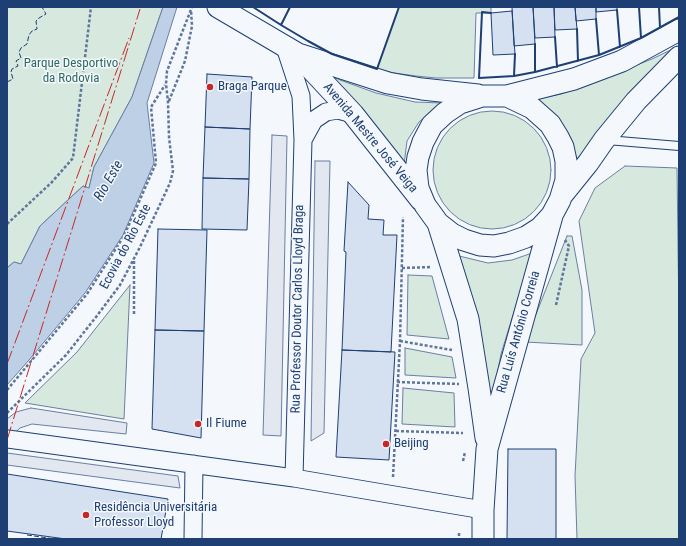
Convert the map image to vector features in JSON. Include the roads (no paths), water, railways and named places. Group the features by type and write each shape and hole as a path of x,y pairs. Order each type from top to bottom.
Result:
{"street":[{"name":"Avenida Mestre José Veiga","path":"218,7 291,50 388,83 422,89 482,96"},
{"path":"507,96 532,108 543,116 550,124 563,148 566,180 562,194 552,215 540,228 526,237 509,243 494,246 480,245 452,234 438,223 425,205 418,188 416,170 418,157 426,135 432,125 452,107 465,101 482,96 507,96 574,79 622,61 679,30"},
{"name":"Avenida Mestre José Veiga","path":"291,50 353,114 425,205"},
{"name":"Rua Professor Doutor Carlos Lloyd Braga","path":"291,50 301,96 303,140 294,478"},
{"path":"562,194 636,101 679,57"},
{"name":"Rua Professor Doutor Carlos Lloyd Braga","path":"303,140 314,120 326,112 338,110 353,114"},
{"name":"Rua Luís António Correia","path":"487,449 552,215"},
{"name":"Rua Luís António Correia","path":"438,223 468,319 480,388 487,449 483,510 483,539"},
{"path":"8,439 294,478 483,510"},
{"path":"193,539 194,464"}],"lane":[{"path":"604,140 679,146"}],"water":[{"name":"Rio Este","path":"163,7 177,7 147,103 154,163 123,235 85,293 7,385 7,268 14,262 21,264 40,226 83,186 89,188 94,167 132,97"}],"place":[{"name":"Braga Parque","path":"210,87"},
{"name":"Il Fiume","path":"198,424"},
{"name":"Beijing","path":"386,444"},
{"name":"Residência Universitária Professor Lloyd","path":"86,515"}],"park label":[{"name":"Parque Desportivo da Rodovia","path":"71,72"}]}
